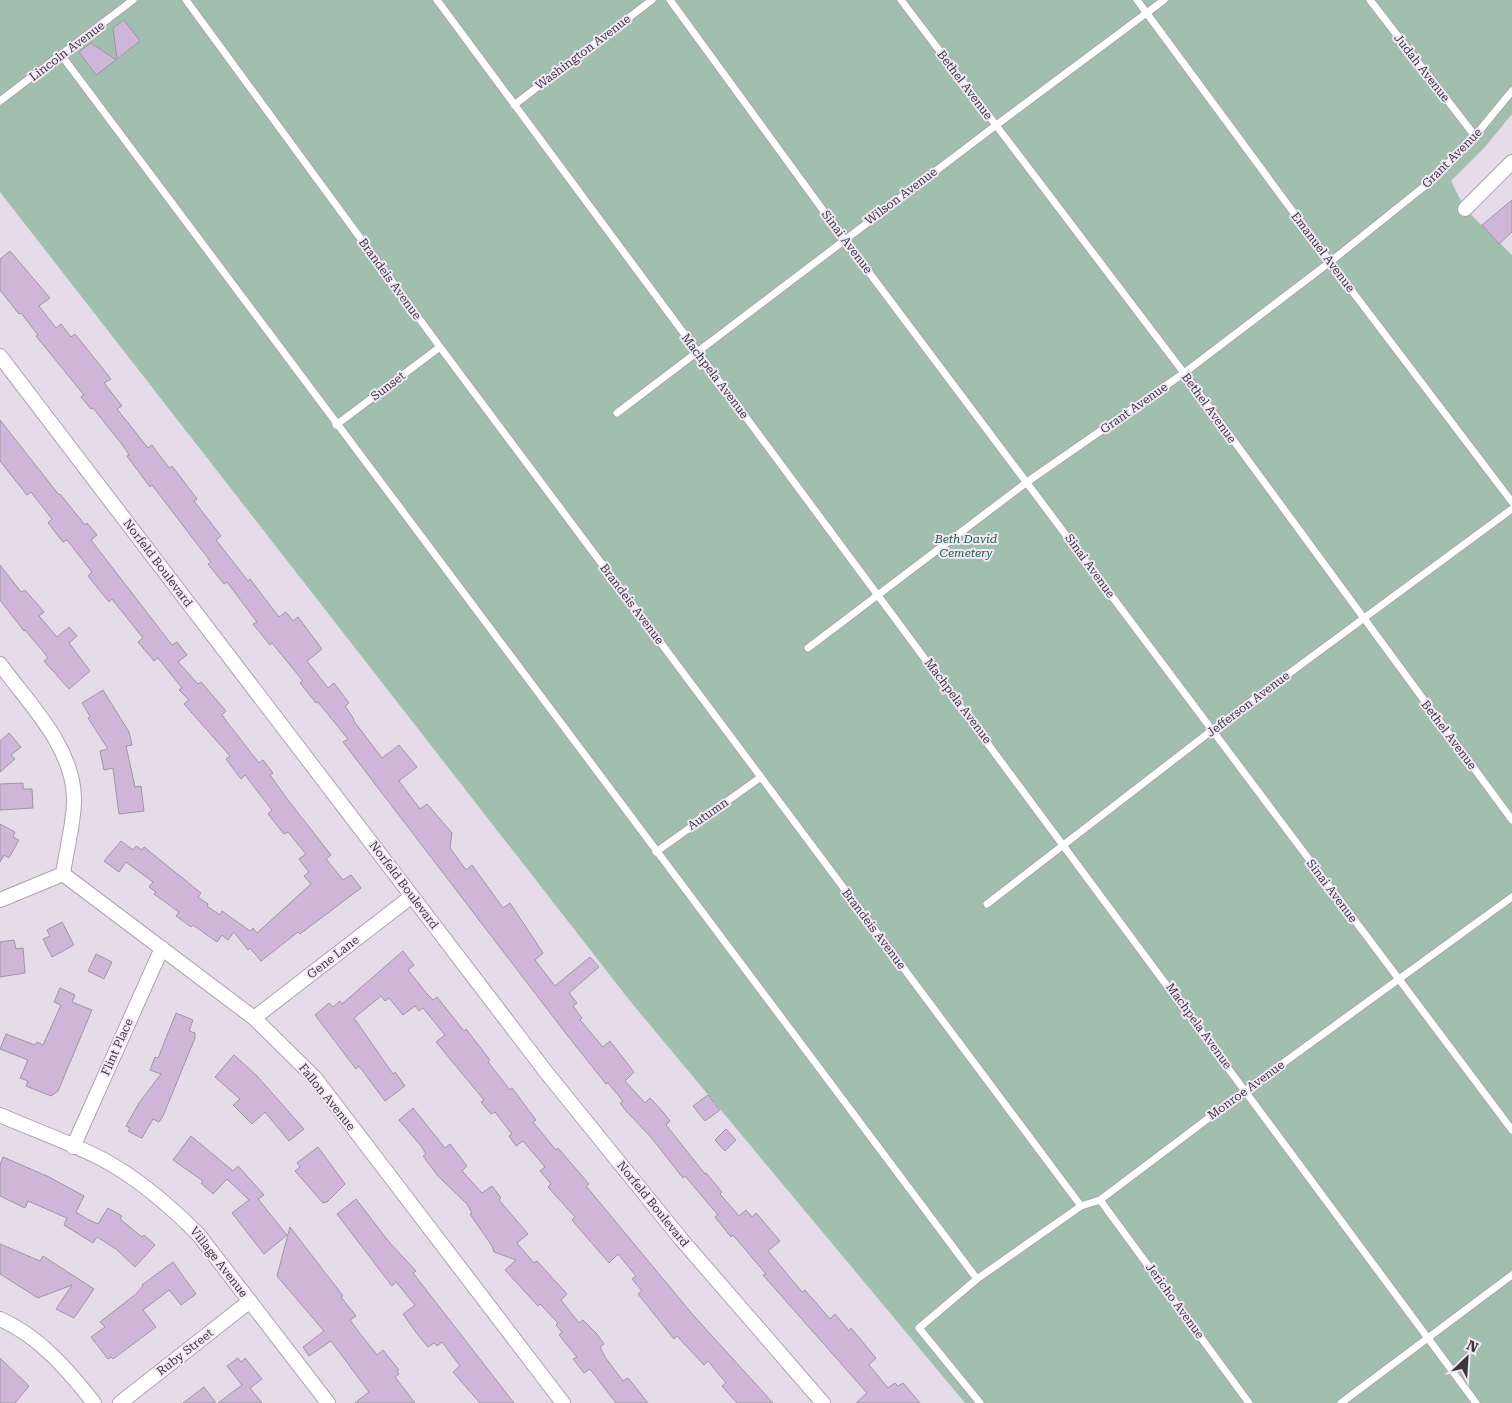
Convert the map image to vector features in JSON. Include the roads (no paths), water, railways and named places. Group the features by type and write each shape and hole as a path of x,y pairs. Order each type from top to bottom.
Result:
{"street":[{"path":"1465,209 1512,162"},
{"name":"Norfeld Boulevard","path":"0,356 546,1072 681,1239 822,1403"},
{"path":"0,664 57,741 68,763 74,798 63,874 0,900"},
{"name":"Fallon Avenue","path":"63,874 254,1018 315,1078 563,1403"},
{"name":"Gene Lane","path":"254,1018 412,896"},
{"name":"Flint Place","path":"73,1147 162,948"},
{"name":"Village Avenue","path":"0,1115 103,1159 140,1183 175,1210 198,1234 328,1403"},
{"name":"Ruby Street","path":"120,1403 250,1301"},
{"path":"0,1319 33,1338 49,1352 94,1403"}],"lane":[{"name":"Lincoln Avenue","path":"0,101 62,56 133,0"},
{"name":"Brandeis Avenue","path":"186,0 440,347 1080,1206"},
{"name":"Machpela Avenue","path":"437,0 1065,845 1476,1403"},
{"name":"Washington Avenue","path":"514,105 652,0"},
{"name":"Sinai Avenue","path":"670,0 844,239 1512,1130"},
{"name":"Bethel Avenue","path":"901,0 994,126 1184,373 1512,820"},
{"name":"Emanuel Avenue","path":"1137,0 1330,262 1512,502"},
{"name":"Wilson Avenue","path":"617,414 844,239 1164,0"},
{"name":"Judah Avenue","path":"1370,0 1475,136"},
{"path":"62,56 336,425 977,1279"},
{"name":"Grant Avenue","path":"808,648 880,596 1027,482 1184,373 1330,262 1431,181 1475,136 1512,92"},
{"name":"Sunset","path":"336,425 440,347"},
{"name":"Jefferson Avenue","path":"987,904 1211,731 1512,509"},
{"name":"Autumn","path":"656,852 761,777"},
{"name":"Monroe Avenue","path":"980,1403 919,1328 977,1279 1080,1206 1100,1200 1246,1090 1512,896"},
{"name":"Jericho Avenue","path":"1100,1200 1250,1403"},
{"path":"1341,1403 1512,1275"}],"park label":[{"name":"Beth David Cemetery","path":"966,546"}]}
